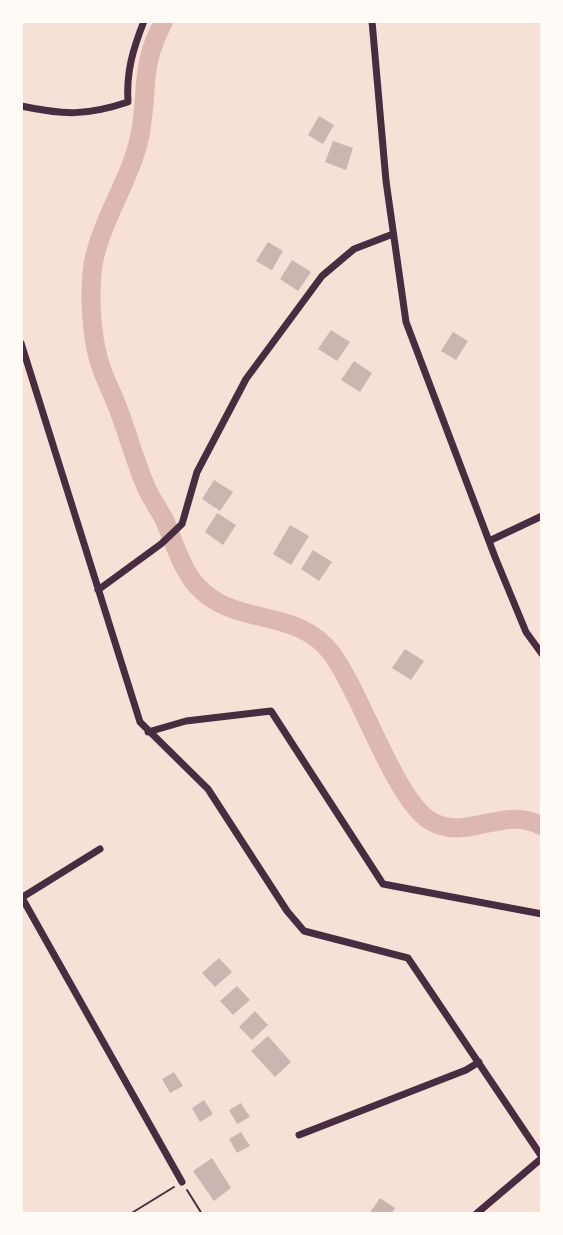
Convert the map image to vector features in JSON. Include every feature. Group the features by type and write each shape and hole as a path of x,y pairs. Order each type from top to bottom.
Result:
{"street":[{"path":"21,106 69,115 99,111 128,102 126,79 133,49 145,21"},
{"path":"372,21 393,234 407,321 489,541 526,632 542,654"},
{"path":"98,590 161,544 183,524 197,472 246,379 322,276 354,249 393,234"},
{"path":"21,342 141,722 148,732 208,789 287,911 304,931 408,958 542,1158 476,1214"},
{"path":"489,541 542,516"},
{"path":"148,732 186,721 271,710 383,884 542,914"},
{"path":"100,849 21,897 182,1182"},
{"path":"299,1135 466,1070 478,1062"}],"path":[{"path":"130,1214 182,1182 202,1214"}],"building":[{"path":"319,116 334,125 323,144 308,135"},
{"path":"333,141 353,148 346,170 325,162"},
{"path":"268,242 283,251 272,270 256,261"},
{"path":"292,260 311,272 298,291 280,279"},
{"path":"331,330 350,342 337,361 318,349"},
{"path":"453,332 468,341 456,360 441,351"},
{"path":"354,361 372,373 360,392 341,380"},
{"path":"214,480 233,492 220,511 202,499"},
{"path":"217,513 236,525 223,545 205,532"},
{"path":"290,525 309,536 291,565 273,554"},
{"path":"313,550 332,562 319,581 301,569"},
{"path":"405,649 424,661 411,680 392,668"},
{"path":"219,958 232,972 215,987 202,973"},
{"path":"237,986 250,1000 233,1015 220,1001"},
{"path":"255,1011 268,1025 252,1040 239,1027"},
{"path":"268,1036 291,1062 275,1077 251,1051"},
{"path":"174,1072 183,1086 170,1093 162,1079"},
{"path":"204,1100 213,1114 200,1122 192,1108"},
{"path":"241,1103 250,1117 237,1124 229,1110"},
{"path":"241,1132 250,1146 237,1153 229,1139"},
{"path":"212,1158 231,1188 214,1201 193,1171"},
{"path":"380,1198 395,1208 391,1214 369,1214"}],"waterway":[{"path":"164,21 148,65 143,118 136,152 102,232 93,265 91,289 91,313 99,361 148,491 164,519 182,563 197,586 212,599 229,608 301,629 318,639 332,654 403,790 429,820 457,828 513,819 527,820 542,826"}]}
